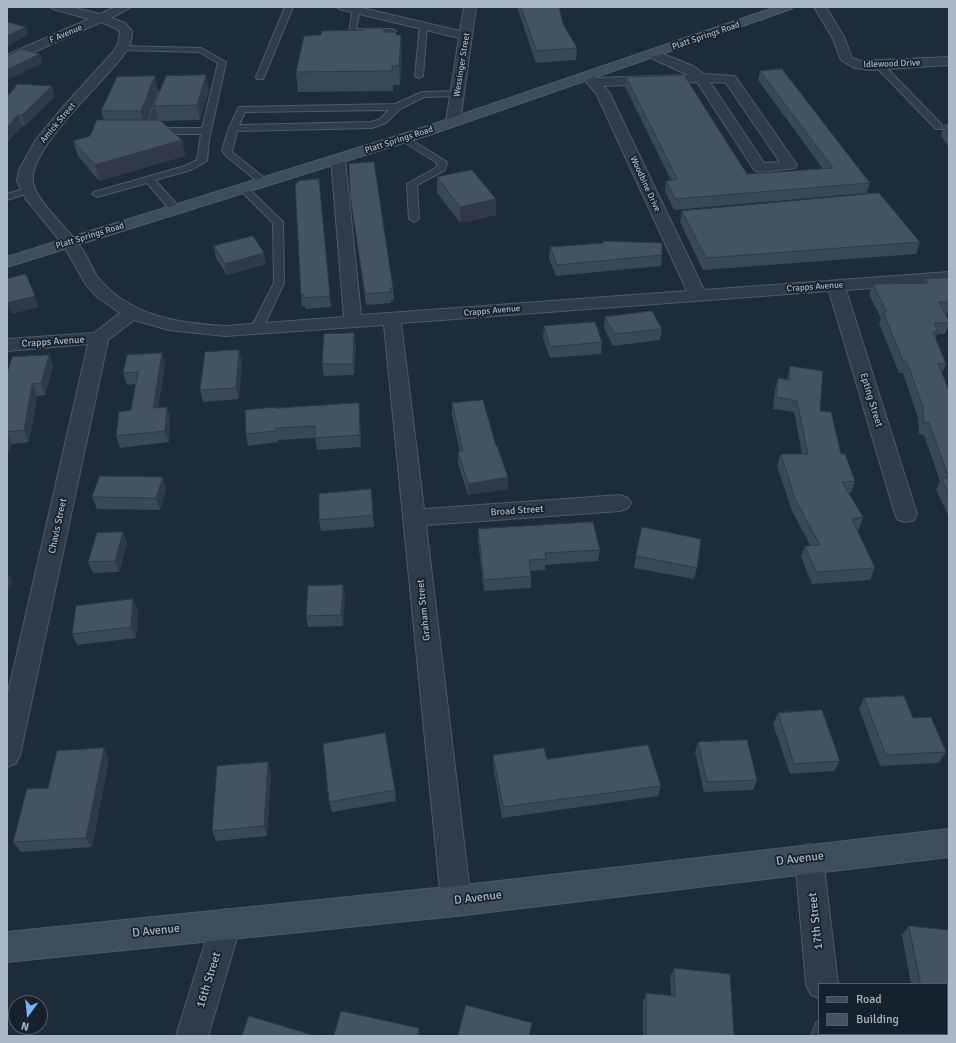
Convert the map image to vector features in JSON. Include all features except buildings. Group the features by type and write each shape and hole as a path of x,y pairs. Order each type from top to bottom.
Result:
{"main road":[{"name":"Platt Springs Road","path":"7,262 265,183 590,79 653,54 784,7"},
{"name":"D Avenue","path":"7,947 456,901 809,858 949,843"}],"street":[{"path":"57,7 101,18 121,26 126,32 127,38 122,48"},
{"name":"F Avenue","path":"7,60 125,7"},
{"path":"343,7 466,36"},
{"name":"Wessinger Street","path":"453,122 470,7"},
{"name":"Idlewood Drive","path":"820,7 838,37 847,60 858,65 880,66 949,61"},
{"name":"Amick Street","path":"71,242 48,218 29,190 25,180 26,167 45,137 122,48"},
{"path":"590,79 701,78 730,79 790,166 760,168 701,78 688,69 653,54"},
{"name":"Woodbine Drive","path":"590,79 602,92 698,296"},
{"path":"338,159 353,322"},
{"path":"661,217 676,216"},
{"name":"Crapps Avenue","path":"71,242 91,279 112,300 133,312 152,320 182,328 225,331 949,277"},
{"name":"Epting Street","path":"836,286 906,514"},
{"path":"99,338 133,312"},
{"name":"Graham Street","path":"392,319 456,901"},
{"name":"Crapps Avenue","path":"7,346 99,338"},
{"name":"Chavis Street","path":"7,755 99,338"},
{"name":"Broad Street","path":"414,518 620,503"},
{"name":"17th Street","path":"809,858 822,983"},
{"name":"16th Street","path":"192,1036 226,924"}],"lane":[{"path":"260,77 289,7"},
{"path":"356,10 352,31 392,31"},
{"path":"419,76 423,26"},
{"path":"97,194 188,168 202,161 214,83 222,62 201,50 122,48"},
{"path":"880,66 939,127"},
{"path":"166,85 145,131 206,131"},
{"path":"233,128 372,125 383,120 397,107 422,95 457,94"},
{"path":"265,183 228,153 227,150 233,128 241,110 246,108 397,107"},
{"path":"404,138 442,162 442,168 412,184 414,219"},
{"path":"149,179 176,210"},
{"path":"244,189 278,222 279,283 257,328"},
{"path":"7,197 29,190"}]}
